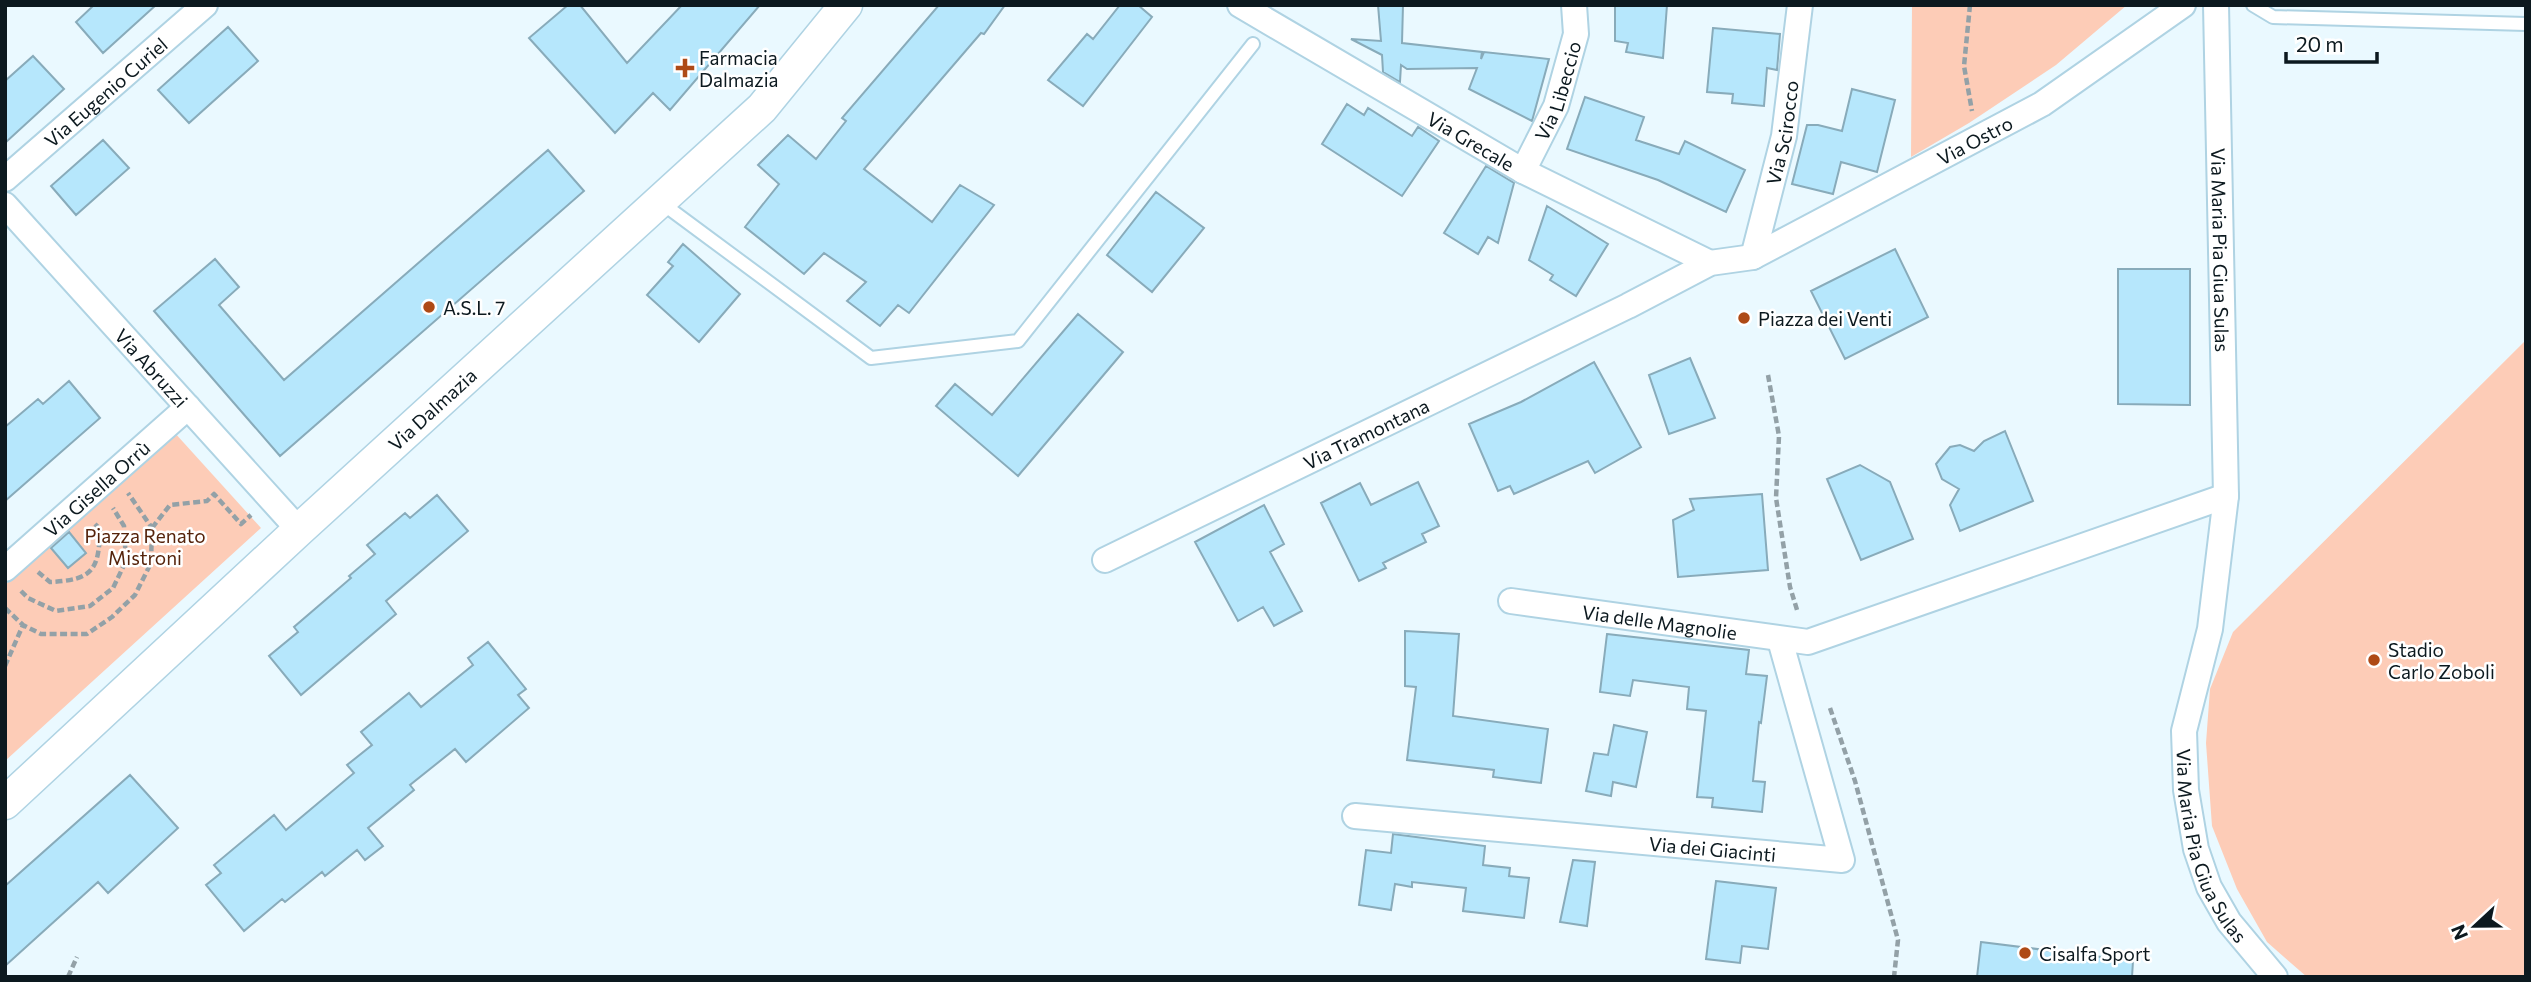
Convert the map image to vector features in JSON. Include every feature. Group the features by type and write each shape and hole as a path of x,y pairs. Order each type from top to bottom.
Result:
{"street":[{"name":"Via Eugenio Curiel","path":"5,179 205,5"},
{"name":"Via Dalmazia","path":"5,803 299,530 762,108 846,5"},
{"name":"Via Grecale","path":"1240,5 1271,13 1523,171 1710,263"},
{"name":"Via Libeccio","path":"1523,171 1556,106 1576,34 1574,5"},
{"name":"Via Scirocco","path":"1753,257 1784,136 1800,5"},
{"name":"Via Ostro","path":"1753,257 2042,104 2183,5"},
{"name":"Via Maria Pia Giua Sulas","path":"2216,5 2226,496 2210,629 2184,731 2186,790 2196,849 2209,887 2229,922 2275,977"},
{"name":"Via Abruzzi","path":"5,205 299,530"},
{"path":"1710,263 1753,257"},
{"name":"Via Tramontana","path":"1105,560 1628,306 1710,263"},
{"name":"Via Gisella Orrù","path":"13,569 78,505 188,407"},
{"path":"1808,642 2226,496"},
{"name":"Via delle Magnolie","path":"1511,601 1808,642"},
{"name":"Via dei Giacinti","path":"1355,816 1842,860 1780,640"}],"lane":[{"path":"2253,5 2273,17 2526,24"},
{"path":"659,201 871,358 1018,341 1253,44"}],"path":[{"path":"1970,5 1964,66 1978,139"},
{"path":"1768,375 1779,436 1776,498 1790,587 1808,642"},
{"path":"116,471 152,528"},
{"path":"13,569 28,598 56,611 90,606 113,588 126,561 124,527 97,488"},
{"path":"5,608 23,625 41,634 88,634 112,617 135,595 150,563 152,528 170,505 207,501 214,494 241,524 271,499"},
{"path":"13,569 50,582 74,581 89,573 99,555 100,529 78,505"},
{"path":"5,666 23,625"},
{"path":"1829,705 1855,781 1898,940 1894,977"},
{"path":"68,977 77,957"}],"green space":[{"path":"1912,5 2127,5 2056,65 1969,123 1911,157"},
{"name":"Stadio Carlo Zoboli","path":"2526,340 2526,977 2307,977 2267,942 2237,889 2212,826 2206,743 2210,689 2233,632"},
{"name":"Piazza Renato Mistroni","path":"174,432 261,528 5,761 5,585"}],"building":[{"path":"94,5 156,5 103,53 76,22"},
{"path":"568,5 580,5 627,63 682,5 760,5 670,110 653,93 615,133 529,38"},
{"path":"939,5 1005,5 984,34 981,33 864,169 932,222 960,185 994,205 909,313 898,305 880,326 847,301 866,282 824,253 804,274 745,227 779,184 758,165 788,135 816,159 846,121 842,118"},
{"path":"1120,5 1138,5 1152,17 1083,106 1048,80 1087,34 1093,39"},
{"path":"1378,5 1403,5 1402,43 1482,52 1481,59 1484,52 1549,59 1532,121 1469,89 1477,68 1407,69 1401,65 1400,82 1383,72 1382,55 1351,39 1381,41"},
{"path":"1615,5 1667,5 1663,58 1626,52 1628,43 1615,41"},
{"path":"228,27 258,61 189,123 158,90"},
{"path":"1713,28 1780,34 1777,70 1767,68 1764,106 1732,103 1733,94 1707,92"},
{"path":"33,56 64,89 5,143 5,81"},
{"path":"1852,89 1895,100 1877,172 1841,162 1833,194 1792,184 1807,125 1842,131"},
{"path":"1585,97 1644,117 1636,140 1679,154 1685,141 1745,170 1726,212 1658,180 1567,149"},
{"path":"1347,104 1364,115 1368,108 1412,136 1418,127 1439,141 1402,196 1322,144"},
{"path":"103,140 129,168 76,215 51,186"},
{"path":"548,150 584,191 280,456 154,311 215,259 239,287 219,305 284,380"},
{"path":"1486,166 1514,183 1498,243 1488,237 1478,254 1444,233"},
{"path":"1156,192 1204,228 1152,292 1107,255"},
{"path":"1547,206 1608,244 1576,296 1550,280 1553,275 1529,260"},
{"path":"683,244 740,294 699,342 647,295 673,266 668,262"},
{"path":"1895,249 1928,317 1845,359 1811,291"},
{"path":"2118,269 2190,269 2190,405 2118,404"},
{"path":"1078,314 1123,352 1018,476 936,406 955,384 992,415"},
{"path":"1690,358 1715,418 1669,434 1649,375"},
{"path":"1594,362 1641,447 1595,473 1588,461 1514,494 1510,486 1498,491 1469,424 1521,402"},
{"path":"69,381 100,418 5,501 5,427 38,399 43,404"},
{"path":"2005,431 2033,501 1960,531 1950,505 1959,489 1942,479 1936,464 1950,447 1960,445 1974,451 1984,441"},
{"path":"1860,465 1890,482 1913,539 1861,560 1827,479"},
{"path":"1418,482 1439,526 1422,534 1426,542 1383,563 1386,568 1359,581 1321,503 1360,483 1371,505"},
{"path":"1762,494 1768,570 1678,577 1673,520 1694,510 1690,499"},
{"path":"437,495 468,531 386,601 396,614 301,695 269,656 298,632 294,627 375,554 367,545 405,513 410,518"},
{"path":"1264,505 1284,544 1270,552 1302,611 1274,626 1263,607 1238,621 1195,542"},
{"path":"69,532 86,553 68,568 51,548"},
{"path":"1405,631 1459,634 1453,716 1548,729 1541,783 1493,777 1494,770 1407,760 1416,687 1405,686"},
{"path":"1607,634 1749,650 1746,674 1767,676 1753,781 1765,782 1762,812 1712,807 1713,798 1697,797 1706,711 1687,709 1689,687 1633,680 1630,696 1600,692"},
{"path":"488,642 526,689 518,695 529,708 466,762 455,749 410,785 414,790 368,828 383,846 365,860 357,850 325,876 322,872 285,902 282,899 244,931 206,885 221,873 214,865 274,815 286,830 354,773 347,765 372,745 361,732 409,693 421,707 473,665 468,658"},
{"path":"1614,725 1647,732 1636,787 1613,782 1611,796 1586,791 1594,753 1608,755"},
{"path":"130,775 178,828 108,893 98,882 5,966 5,886"},
{"path":"1393,834 1485,846 1483,865 1510,868 1509,876 1529,878 1524,918 1463,911 1466,888 1412,882 1412,887 1395,884 1391,910 1359,905 1366,850 1391,853"},
{"path":"1573,860 1595,862 1587,926 1560,922"},
{"path":"1716,881 1776,888 1768,949 1742,946 1740,963 1706,959"},
{"name":"Cisalfa Sport","path":"1981,942 2133,961 2132,977 1977,977"}],"place":[{"name":"Farmacia Dalmazia","path":"685,68"},
{"name":"A.S.L. 7","path":"429,307"},
{"name":"Piazza dei Venti","path":"1744,318"},
{"name":"Stadio Carlo Zoboli","path":"2374,660"},
{"name":"Cisalfa Sport","path":"2025,953"}]}
